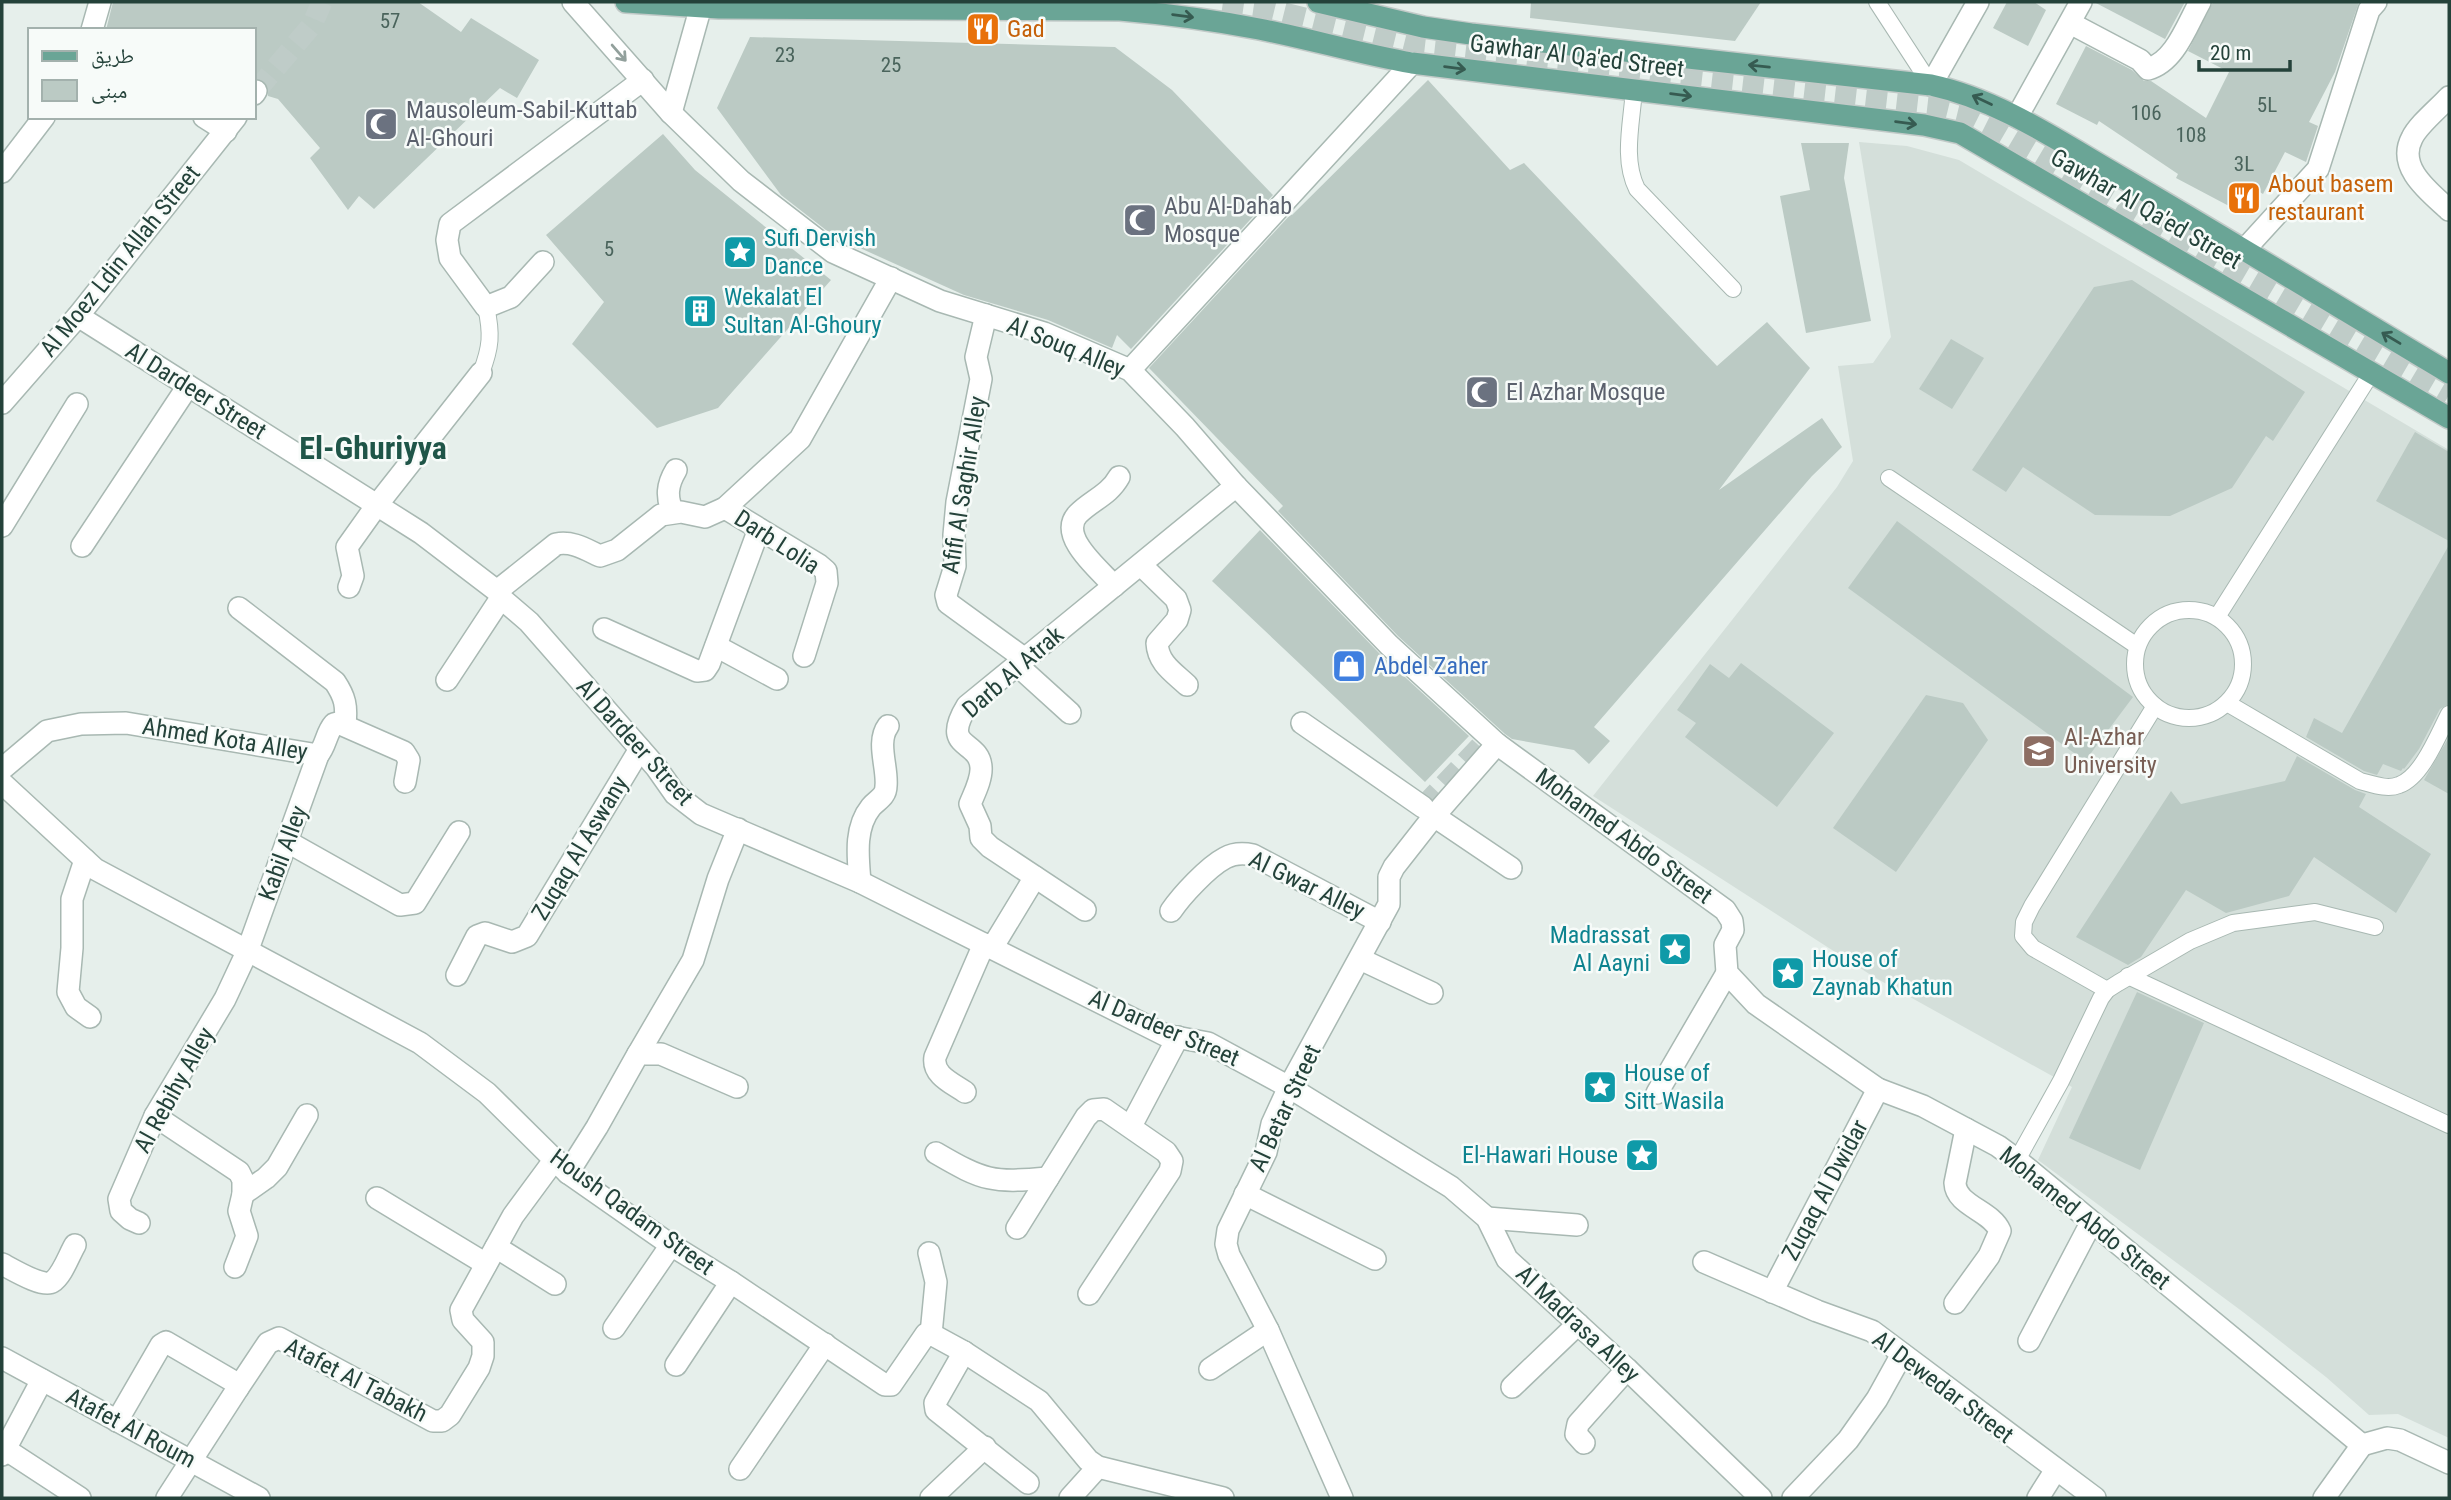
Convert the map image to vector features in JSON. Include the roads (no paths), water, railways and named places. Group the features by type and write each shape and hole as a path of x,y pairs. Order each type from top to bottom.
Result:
{"main road":[{"name":"Gawhar Al Qa'ed Street","path":"626,2 701,6 1120,10 1177,15 1260,29 1412,63 1924,125 1960,133 2449,418"},
{"name":"Gawhar Al Qa'ed Street","path":"1318,2 1360,7 1423,27 1471,34 1931,85 1973,96 2017,117 2448,371"}],"street":[{"path":"93,28 100,2"},
{"name":"Al Souq Alley","path":"573,2 671,113 741,181 833,252 940,300 1044,333 1130,370 1185,427 1236,486 1389,645 1496,744"},
{"path":"1931,85 1978,2"},
{"path":"2017,117 2081,2"},
{"path":"2070,23 2140,60 2148,69 2158,66 2168,57 2200,2"},
{"path":"2245,249 2318,169 2369,10 2376,2"},
{"path":"671,113 701,6"},
{"path":"1130,370 1412,63"},
{"path":"542,262 511,296 486,306 450,258 447,240 450,224 643,80"},
{"path":"2449,97 2412,138 2409,152 2410,166 2416,179 2449,210"},
{"path":"2,172 42,119"},
{"path":"212,119 231,124"},
{"name":"Al Moez Ldin Allah Street","path":"2,403 78,316 231,124"},
{"path":"447,680 499,594 556,544 565,542 600,556 607,555 662,515 673,512 705,517 725,508 800,439 891,278"},
{"name":"Afifi Al Saghir Alley","path":"986,315 976,357 981,379 957,502 955,566 946,595 948,603 1021,662"},
{"name":"Al Dardeer Street","path":"78,316 421,533 499,594 529,622 676,794 701,814 860,882 1165,1035 1208,1043 1289,1087"},
{"path":"349,587 353,576 348,547 377,505 481,373"},
{"path":"82,546 188,386"},
{"path":"2,526 77,404"},
{"path":"673,512 668,486 676,470"},
{"path":"1114,586 1078,546 1072,533 1072,525 1077,514 1112,489 1119,477"},
{"name":"Darb Al Atrak","path":"1085,910 990,847 982,838 981,826 970,804 982,769 979,757 963,744 958,735 957,723 967,706 1236,486"},
{"name":"Darb Lolia","path":"725,508 826,571 827,583 804,656"},
{"path":"604,629 697,671 705,670 760,529"},
{"path":"1141,565 1176,599 1180,610 1177,620 1157,643 1157,652 1162,663 1187,685"},
{"path":"239,608 335,682 345,696 345,724 404,752 409,760 405,782"},
{"path":"716,646 777,679"},
{"path":"1021,662 1070,713"},
{"name":"Ahmed Kota Alley","path":"2,769 47,731 81,724 126,723 318,755 334,724 345,724"},
{"path":"1301,723 1511,868"},
{"path":"860,882 857,843 863,821 872,805 878,802 886,791 887,771 883,740 888,726"},
{"name":"Al Betar Street","path":"1342,1498 1268,1331 1229,1255 1226,1244 1228,1230 1266,1152 1272,1124 1289,1087 1389,904 1389,877 1429,811 1496,744"},
{"name":"Mohamed Abdo Street","path":"1496,744 1725,910 1732,921 1733,930 1724,945 1727,972 1756,1004 1878,1089 1923,1106 1997,1146 2017,1160 2362,1445"},
{"name":"Zuqaq Al Aswany","path":"457,975 477,936 485,933 512,942 527,936 640,749"},
{"name":"Kabil Alley","path":"247,952 318,755"},
{"name":"Housh Qadam Street","path":"2,783 95,869 420,1043 487,1093 561,1166 671,1245 888,1386 926,1334 931,1334"},
{"name":"Atafet Al Tabakh","path":"238,1388 268,1343 279,1338 433,1421 442,1421 450,1415 479,1368 483,1356 482,1342 463,1320 461,1310 513,1216 597,1127 693,960 718,879 738,830"},
{"path":"288,842 400,905 407,906 415,903 459,832"},
{"name":"Al Gwar Alley","path":"1171,911 1180,897 1224,858 1240,853 1253,855 1380,922"},
{"path":"85,860 72,899 72,948 68,992 76,1007 90,1017"},
{"path":"965,1092 936,1072 933,1065 935,1057 988,946 1035,877"},
{"name":"Al Rebihy Alley","path":"139,1223 121,1211 119,1199 155,1116 225,999 247,952"},
{"path":"1360,959 1432,993"},
{"path":"1657,1093 1727,972"},
{"path":"1131,1126 1178,1037"},
{"path":"638,1054 661,1054 737,1087"},
{"name":"Al Madrasa Alley","path":"1289,1087 1451,1187 1487,1218 1507,1259 1628,1369 1761,1498"},
{"name":"Zuqaq Al Dwidar","path":"1772,1292 1878,1089"},
{"path":"1017,1228 1086,1117 1093,1111 1104,1109 1166,1152 1172,1161 1170,1171 1089,1294"},
{"path":"243,1194 277,1167 307,1115"},
{"path":"155,1116 239,1172 243,1180 239,1211 247,1236 235,1267"},
{"path":"1955,1303 1989,1256 2000,1231 1993,1219 1955,1191 1966,1129"},
{"path":"936,1153 959,1167 990,1180 1005,1182 1048,1178"},
{"path":"1245,1194 1375,1259"},
{"path":"377,1198 491,1256 555,1284"},
{"path":"1487,1218 1577,1225"},
{"path":"2029,1341 2091,1223"},
{"path":"2,1264 40,1283 48,1284 54,1281 75,1245"},
{"path":"614,1328 671,1245"},
{"path":"929,1253 936,1282 931,1334 964,1352 1039,1401 1088,1460 1098,1467 1223,1498"},
{"name":"Al Dewedar Street","path":"1704,1262 1817,1311 1872,1331 2055,1471 2095,1498"},
{"path":"676,1365 731,1282"},
{"path":"1512,1387 1578,1324"},
{"path":"1210,1369 1268,1331"},
{"path":"117,1421 166,1342 235,1381 238,1388 167,1498"},
{"path":"740,1469 825,1344"},
{"path":"964,1352 935,1403 936,1410 1028,1483"},
{"path":"1793,1498 1847,1440 1877,1399 1902,1354"},
{"name":"Atafet Al Roum","path":"2,1358 259,1498"},
{"path":"1584,1443 1576,1434 1578,1424 1628,1369"},
{"path":"42,1380 3,1452 79,1498"},
{"path":"2324,1498 2362,1445 2387,1438 2400,1440 2449,1463"},
{"path":"931,1498 985,1447"},
{"path":"1070,1498 1098,1467"},
{"path":"2038,1498 2055,1471"}],"lane":[{"path":"1877,2 1931,85"},
{"path":"1634,89 1629,161 1631,176 1637,188 1734,289"},
{"path":"481,373 489,354 492,332 486,306"},
{"path":"2217,617 2372,372"},
{"path":"1889,478 2137,646"},
{"path":"2194,610 2217,617 2230,628 2243,657 2239,682 2227,702 2211,713 2192,718 2173,715 2155,706 2141,690 2134,669 2137,646 2149,626 2169,613 2194,610"},
{"path":"2227,702 2360,781 2379,786 2398,786 2417,773 2449,714"},
{"path":"2107,990 2032,947 2023,936 2024,922 2155,706"},
{"path":"2017,1160 2107,990 2128,976 2190,941 2233,923 2315,912 2375,926"},
{"path":"2128,976 2449,1125"}],"tunnel":[{"path":"256,91 312,25 322,2"},
{"path":"1223,2 1264,8 1422,47 1930,105 1967,114 2449,395"},
{"path":"1423,807 1489,737"}],"place":[{"name":"Gad","path":"983,29"},
{"name":"Mausoleum-Sabil-Kuttab Al-Ghouri","path":"381,124"},
{"name":"About basem restaurant","path":"2244,198"},
{"name":"Abu Al-Dahab Mosque","path":"1140,220"},
{"name":"Sufi Dervish Dance","path":"740,252"},
{"name":"Wekalat El Sultan Al-Ghoury","path":"700,311"},
{"name":"El Azhar Mosque","path":"1482,392"},
{"name":"Abdel Zaher","path":"1349,666"},
{"name":"Al-Azhar University","path":"2039,751"},
{"name":"Madrassat Al Aayni","path":"1675,949"},
{"name":"House of Zaynab Khatun","path":"1788,973"},
{"name":"House of Sitt Wasila","path":"1600,1087"},
{"name":"El-Hawari House","path":"1642,1155"}],"district":[{"name":"El-Ghuriyya","path":"373,448"}]}
